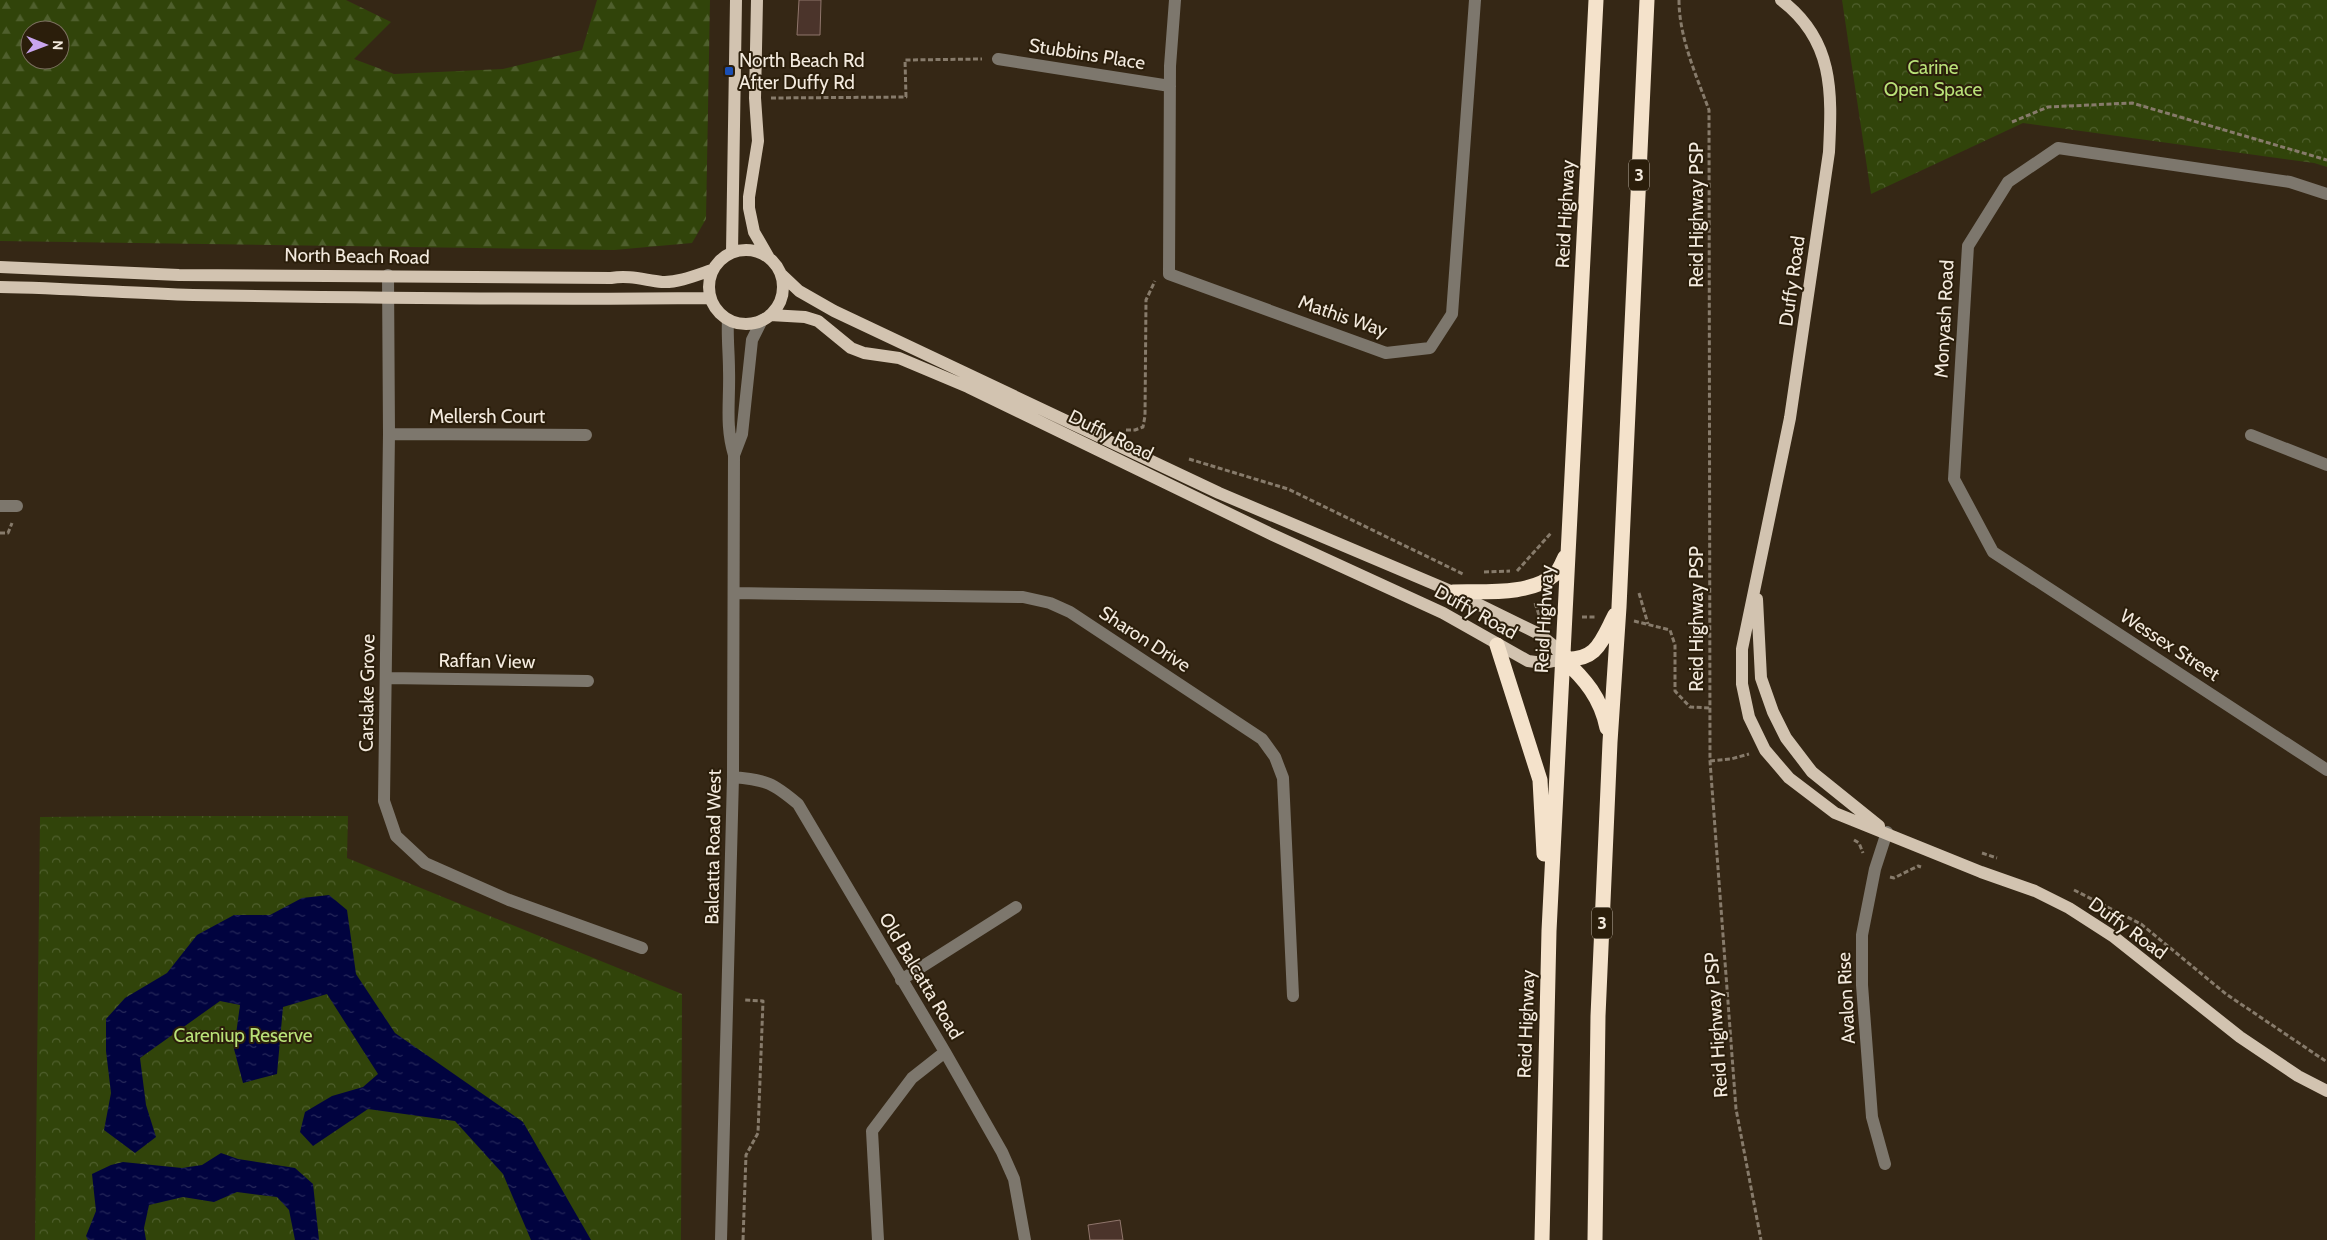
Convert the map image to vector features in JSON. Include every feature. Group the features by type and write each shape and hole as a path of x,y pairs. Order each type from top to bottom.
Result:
{"highway":[{"name":"Reid Highway","path":"1542,1240 1549,931 1563,659 1566,554 1596,0"},
{"name":"3","path":"1596,1240 1598,1016 1647,0"},
{"path":"1452,592 1507,591 1543,582 1556,574 1566,554"},
{"path":"1563,659 1578,660 1592,653 1599,645 1616,614"},
{"path":"1497,645 1540,780 1549,931"},
{"path":"1563,659 1580,674 1595,693 1605,717 1610,742"}],"main road":[{"path":"732,252 736,0"},
{"path":"757,0 755,98 758,141 749,208 754,232 781,274 782,296 777,306 766,318 751,324 740,324 728,320 720,314 710,298 709,289 712,270 724,256 732,252 752,250 769,258"},
{"name":"Duffy Road","path":"1780,0 1805,23 1820,46 1827,70 1831,115 1825,182 1791,408 1742,648 1742,684 1749,717 1765,750 1789,778 1835,813 1887,832 1981,872 2035,890 2069,908 2114,936 2240,1037 2298,1076 2327,1091"},
{"name":"North Beach Road","path":"0,267 179,275 612,278 626,276 663,282 712,270"},
{"name":"Duffy Road","path":"766,318 804,316 818,321 851,348 864,353 900,358 968,386 1273,535 1443,613 1528,661 1543,663 1563,659 1554,646 1539,634 1452,592 1220,493 834,311 799,291 781,274"},
{"path":"0,287 181,294 388,298 552,300 710,298"},
{"name":"Duffy Road","path":"1756,579 1761,678 1773,712 1786,738 1812,772 1887,832"}],"street":[{"path":"1169,274 1170,86 1175,0"},
{"name":"Mathis Way","path":"1169,274 1386,353 1430,348 1452,314 1475,0"},
{"name":"Stubbins Place","path":"998,59 1170,86"},
{"name":"Monyash Road","path":"1993,552 1954,479 1968,246 2008,182 2058,148 2290,182 2327,194"},
{"name":"Carslake Grove","path":"388,275 389,434 384,802 396,836 425,863 509,900 642,948"},
{"name":"Balcatta Road West","path":"734,455 742,434 752,340 766,318"},
{"name":"Balcatta Road West","path":"721,1240 733,777 734,455 728,436 729,371 726,338 728,320"},
{"name":"Mellersh Court","path":"389,434 586,436"},
{"path":"2251,435 2327,465"},
{"path":"0,506 18,506"},
{"name":"Wessex Street","path":"1993,552 2327,770"},
{"name":"Sharon Drive","path":"734,593 1023,597 1050,603 1070,612 1262,739 1275,757 1283,778 1294,996"},
{"name":"Raffan View","path":"386,678 588,681"},
{"name":"Old Balcatta Road","path":"733,777 761,779 778,787 798,804 1002,1152 1014,1179 1025,1240"},
{"name":"Avalon Rise","path":"1885,1164 1872,1117 1862,985 1862,935 1873,878 1887,832"},
{"path":"901,980 1016,907"},
{"path":"878,1240 872,1131 912,1078 945,1052"}],"path":[{"name":"Reid Highway PSP","path":"1679,0 1679,10 1692,64 1709,110 1710,761 1736,1109 1761,1240"},
{"path":"771,98 906,97 905,60 998,59"},
{"path":"2012,122 2048,107 2132,103 2327,160"},
{"path":"1104,439 1114,431 1135,430 1143,427 1146,416 1146,300 1153,282 1169,274"},
{"path":"1183,457 1288,489 1465,575"},
{"path":"1482,573 1517,571 1550,534 1569,503"},
{"path":"1517,571 1529,586 1539,615 1616,614 1670,630 1674,645 1675,691 1690,707 1710,708"},
{"path":"1710,761 1730,759 1754,753"},
{"path":"728,999 763,1001 758,1133 746,1155 743,1240"}],"green space":[{"path":"0,0 346,0 391,22 354,59 394,74 503,69 582,50 597,0 710,0 706,219 692,243 614,250 0,241"},
{"name":"Carine Open Space","path":"1842,0 2327,0 2327,167 2314,163 2023,123 1871,194"},
{"name":"Careniup Reserve","path":"348,816 347,858 682,994 681,1240 35,1240 40,817"}],"water":[{"path":"329,895 347,910 356,974 395,1033 523,1122 591,1240 531,1240 503,1174 455,1121 368,1109 313,1146 300,1132 305,1112 332,1096 363,1087 378,1074 327,994 283,1007 277,1074 243,1083 234,1049 240,1005 220,1001 140,1058 146,1105 156,1137 135,1153 104,1130 111,1093 106,1051 106,1019 125,998 167,973 197,935 234,915 270,915 302,898"},
{"path":"221,1153 238,1159 295,1168 313,1184 319,1240 295,1240 289,1210 277,1197 237,1192 214,1202 183,1197 149,1205 144,1228 146,1240 88,1240 86,1236 96,1211 92,1174 111,1165 123,1162 182,1168 202,1165"}],"building":[{"path":"799,0 821,0 820,35 797,35"},
{"path":"1120,1220 1123,1240 1090,1240 1088,1225"}],"place":[{"name":"North Beach Rd After Duffy Rd","path":"729,71"}]}
